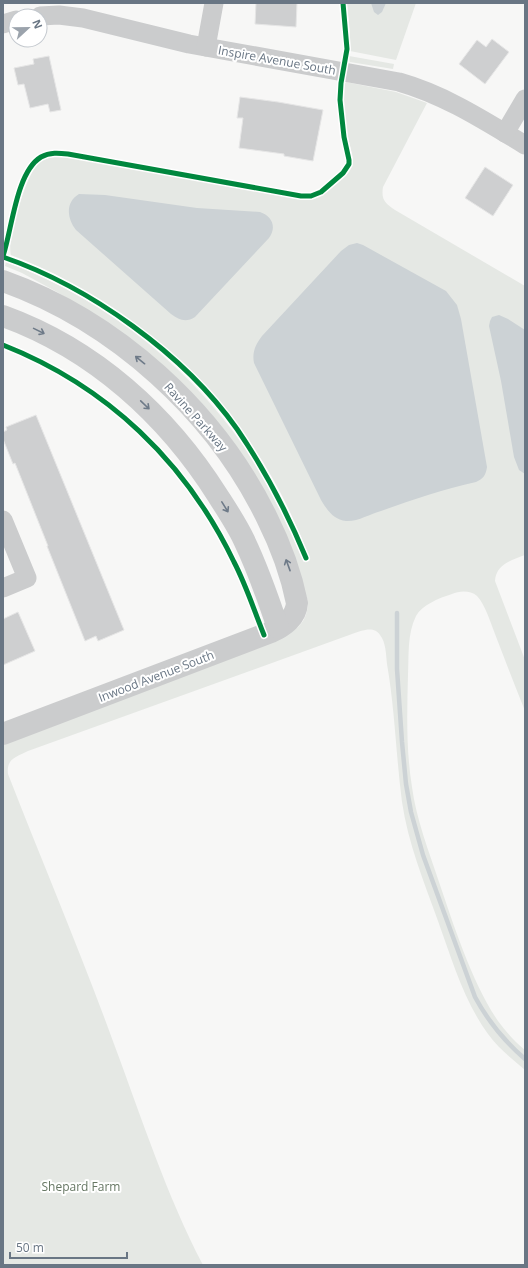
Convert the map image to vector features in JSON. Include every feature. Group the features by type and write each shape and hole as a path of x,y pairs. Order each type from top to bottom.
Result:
{"street":[{"path":"206,47 214,3"},
{"name":"Inspire Avenue South","path":"48,16 66,16 93,20 153,36 206,47 399,82 421,89 444,99 525,145"},
{"path":"505,133 525,99"},
{"name":"Ravine Parkway","path":"3,281 48,301 103,333 152,370 190,405 229,454 258,499 278,540 288,565 297,603"},
{"path":"3,316 45,334 100,367 136,396 171,431 197,463 239,530 257,569 278,628"},
{"path":"3,520 27,578 3,588"},
{"name":"Inwood Avenue South","path":"3,734 249,641 278,628 292,617 297,603"}],"green space":[{"path":"347,3 416,3 396,60 350,51"},
{"path":"349,56 394,64 393,69 350,62"},
{"name":"Shepard Farm","path":"346,82 396,92 427,103 383,187 384,201 395,210 525,286 525,555 510,561 498,570 495,581 525,660 525,711 483,604 474,594 461,592 431,602 422,608 416,616 411,630 409,645 407,717 412,787 416,811 427,847 457,935 472,972 498,1021 511,1037 525,1050 525,1070 496,1044 472,1008 454,965 417,862 408,832 402,802 392,698 385,649 382,638 374,630 363,630 28,751 10,762 8,774 88,976 166,1184 177,1211 203,1265 3,1265 3,745 285,636 292,632 304,620 308,601 280,525 105,322 57,292 22,273 5,266 6,262 46,279 85,299 121,323 156,350 187,379 217,411 243,445 267,482 304,562 310,559 284,499 254,448 233,419 185,366 159,342 100,300 55,274 11,255 11,237 18,209 28,182 37,165 48,158 60,156 300,199 318,197 326,193 344,178 349,172 353,163 344,108 344,86"}],"shaded area":[{"path":"371,3 386,3 382,12 378,15 374,12"},
{"path":"79,194 105,195 197,208 260,212 268,216 272,222 273,230 269,238 195,317 189,320 183,320 171,314 76,230 69,216 69,211 71,201"},
{"path":"357,243 446,291 457,305 461,319 487,467 484,476 481,480 476,482 428,495 359,519 346,521 334,517 321,500 254,363 253,356 256,346 262,336 341,251 349,245"},
{"path":"499,315 525,330 525,474 519,470 514,457 501,381 489,326 492,317"}],"building":[{"path":"256,3 297,3 296,27 255,24"},
{"path":"492,39 509,52 485,84 459,64 477,40 486,47"},
{"path":"49,56 61,110 50,112 48,104 30,108 24,84 18,85 14,68 34,64 33,59"},
{"path":"240,97 323,110 313,161 284,156 284,154 239,148 243,118 237,118"},
{"path":"485,167 513,185 493,216 465,198"},
{"path":"36,415 124,630 98,641 96,636 85,641 15,463 13,464 3,439 3,432 7,430 6,427"},
{"path":"18,612 35,651 3,665 3,619"}],"waterway":[{"path":"397,613 397,669 406,784 411,812 423,855 475,997 497,1030 525,1059"}],"cycle path":[{"path":"3,256 20,188 33,164 44,155 58,153 68,154 301,196 311,196 321,192 343,173 349,164 340,100 341,83 347,49 343,3"},
{"path":"3,257 36,270 69,286 101,305 133,326 163,350 190,375 215,401 247,444 275,492 306,558"},
{"path":"3,345 41,362 76,382 109,405 140,431 167,460 192,492 215,526 234,562 264,635"}]}
